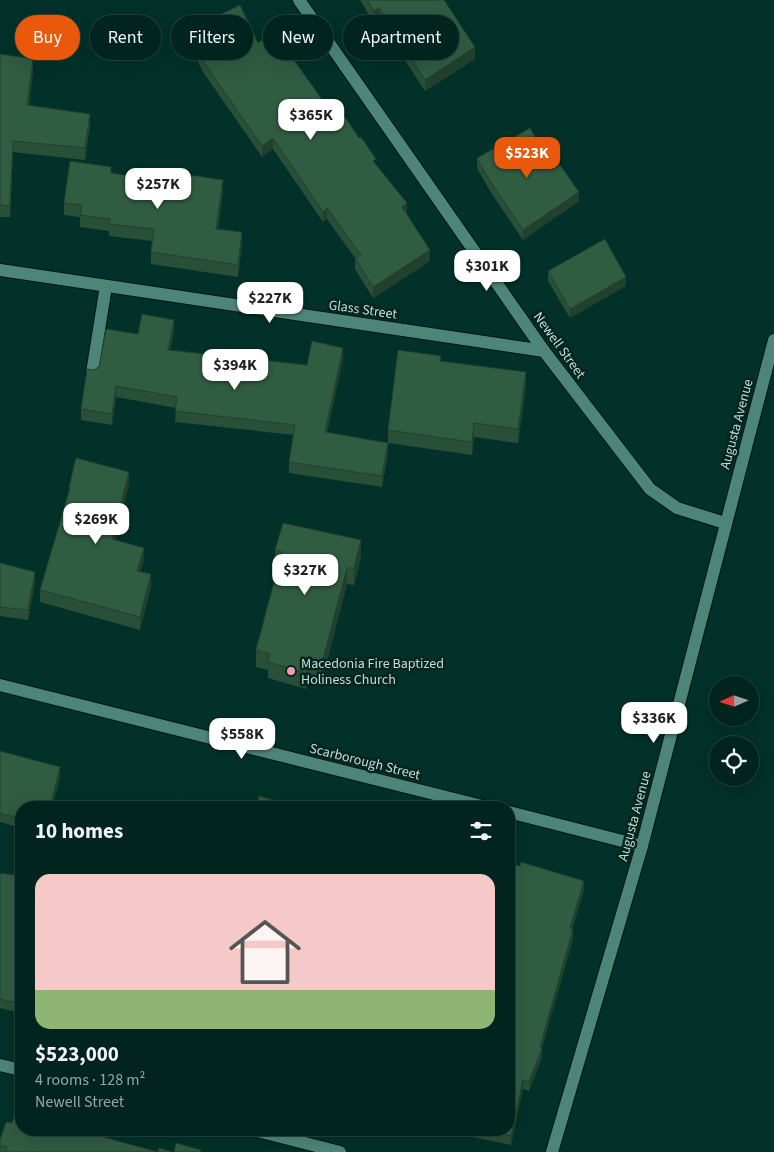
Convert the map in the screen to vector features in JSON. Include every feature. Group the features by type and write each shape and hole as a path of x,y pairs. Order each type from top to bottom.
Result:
{"street":[{"name":"Newell Street","path":"299,0 544,351 650,489 678,508 725,523"},
{"name":"Glass Street","path":"0,270 544,351"},
{"path":"92,373 106,286"},
{"name":"Augusta Avenue","path":"552,1152 642,846 774,340"},
{"name":"Scarborough Street","path":"0,685 462,801"},
{"path":"515,814 642,846"},
{"path":"0,1065 15,1069"},
{"path":"277,1136 340,1152"}],"building":[{"path":"367,0 444,0 454,15 383,15 379,8 374,11"},
{"path":"240,5 245,15 219,15"},
{"path":"459,23 475,47 459,58"},
{"path":"253,32 258,43 263,40 263,60 294,60 338,122 345,117 359,138 361,137 376,159 373,161 407,203 402,207 430,250 373,287 355,258 361,255 327,208 323,212 273,138 262,146 203,61 253,60"},
{"path":"0,54 15,56 15,60 33,60 27,105 90,114 85,148 13,141 10,206 0,205"},
{"path":"412,60 455,60 425,80"},
{"path":"530,128 553,169 560,165 579,192 523,230 477,158"},
{"path":"70,161 111,167 111,173 161,180 163,171 223,180 216,229 242,232 238,265 151,252 154,229 109,224 110,219 80,215 82,205 64,203"},
{"path":"605,239 626,277 570,309 548,271"},
{"path":"142,314 174,320 168,350 307,365 312,341 343,348 325,432 388,443 382,476 289,462 295,425 175,411 177,397 116,386 112,414 81,409 87,369 94,370 99,367 106,329 138,334"},
{"path":"398,350 441,356 440,361 526,372 518,429 474,423 472,442 388,430"},
{"path":"76,458 129,472 112,539 144,548 137,571 151,574 140,617 40,590 70,488"},
{"path":"283,523 361,540 354,568 347,568 321,667 308,664 306,673 268,662 270,654 256,650 282,552 275,550"},
{"path":"0,563 35,572 28,610 0,607"},
{"path":"0,751 60,767 52,801 15,801 15,817 0,813"},
{"path":"259,796 277,801 258,801"},
{"path":"521,862 584,881 570,928 573,929 540,1047 542,1048 529,1082 523,1080 515,1117 515,865 520,866"},
{"path":"0,873 15,875 15,1003 0,999"},
{"path":"15,1113 15,1136 100,1136 158,1152 6,1152 7,1147 0,1145 0,1140 6,1122 12,1123"},
{"path":"176,1143 201,1150 200,1152 174,1152"},
{"path":"159,1148 172,1152 158,1152"}],"place":[{"name":"Macedonia Fire Baptized Holiness Church","path":"291,671"}]}
